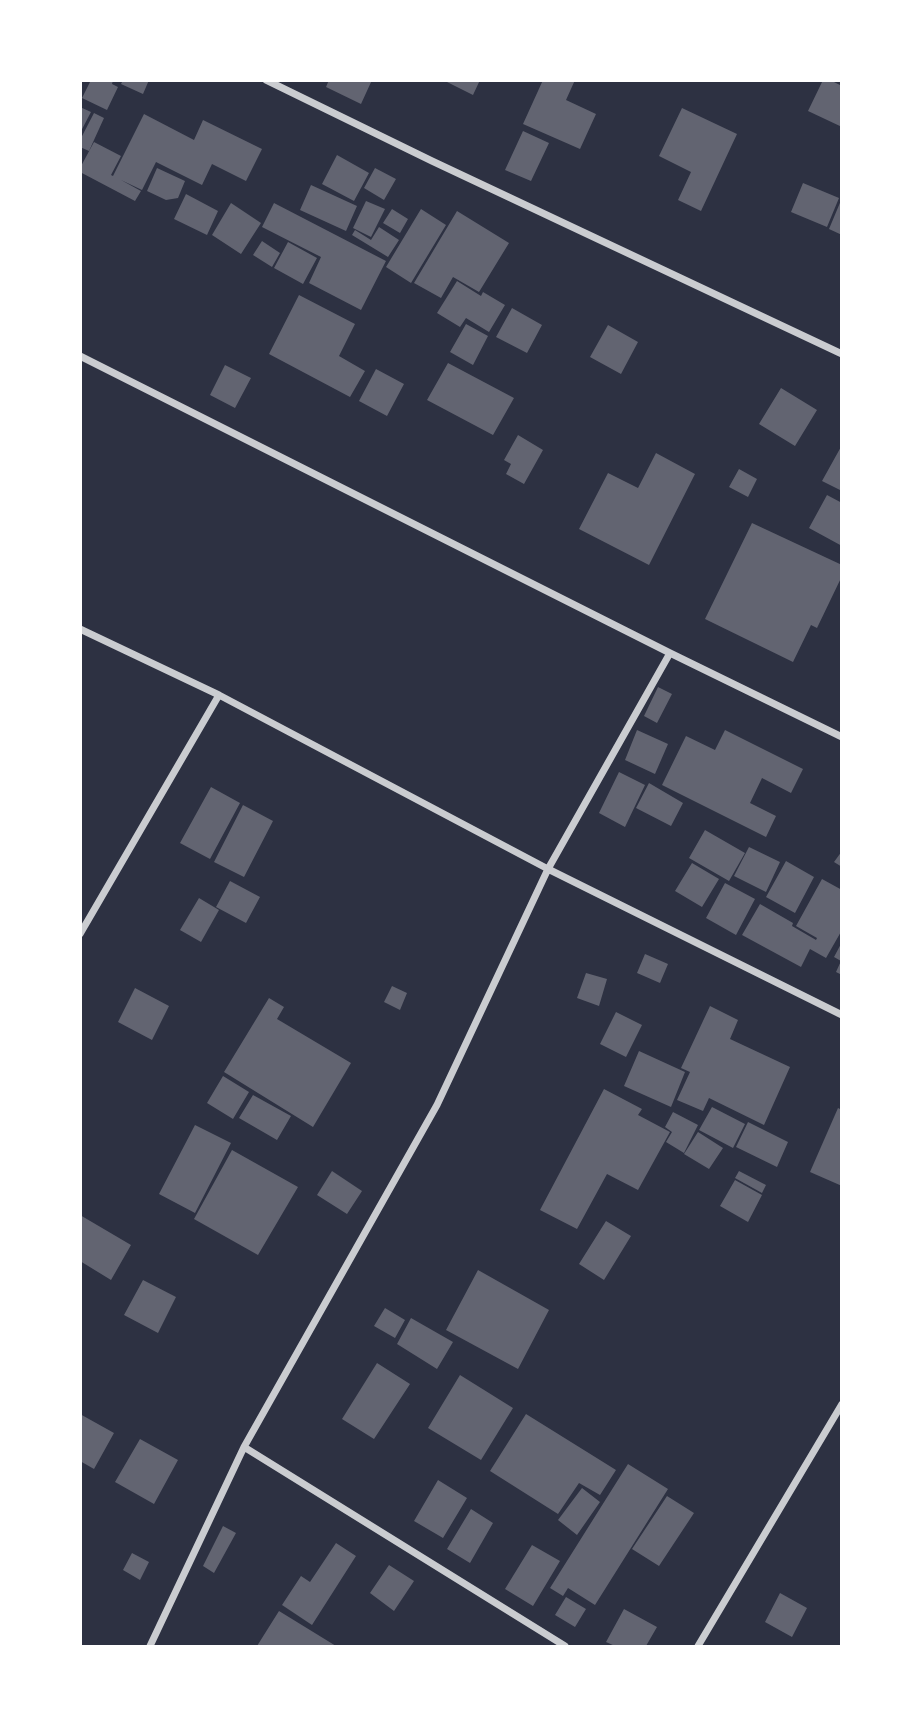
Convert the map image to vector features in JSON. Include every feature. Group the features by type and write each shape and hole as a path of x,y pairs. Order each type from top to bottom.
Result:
{"street":[{"path":"267,80 444,167 842,354"},
{"path":"80,356 842,737"},
{"path":"80,629 219,695 548,869 842,1015"},
{"path":"150,1647 244,1447 437,1105 548,869 670,653"},
{"path":"80,934 219,695"},
{"path":"698,1647 842,1404"},
{"path":"244,1447 565,1647"}],"building":[{"path":"91,80 113,80 112,84 118,87 107,110 82,98"},
{"path":"123,80 149,80 143,94 121,84"},
{"path":"329,80 372,80 361,104 326,87"},
{"path":"443,80 480,80 473,95"},
{"path":"543,80 575,80 566,100 596,114 580,149 523,124"},
{"path":"823,80 830,80 842,86 842,127 808,111"},
{"path":"80,107 91,112 80,133"},
{"path":"682,108 737,134 701,211 678,200 691,172 659,156"},
{"path":"94,113 104,118 89,151 80,147 80,140"},
{"path":"144,114 194,140 203,120 262,149 246,181 212,164 202,185 156,162 142,190 121,180 141,191 135,201 80,172 94,142 121,156 111,175 113,176"},
{"path":"523,131 549,143 531,181 505,170"},
{"path":"337,155 369,173 354,201 322,184"},
{"path":"157,168 185,181 178,198 166,200 147,191"},
{"path":"375,168 396,179 384,200 364,188"},
{"path":"803,183 839,198 827,227 791,212"},
{"path":"311,185 357,206 346,231 300,210"},
{"path":"186,194 218,211 207,235 174,219"},
{"path":"842,198 842,235 829,229"},
{"path":"366,201 385,209 371,237 353,228"},
{"path":"231,203 261,223 241,254 212,235"},
{"path":"274,203 386,261 361,310 309,283 321,257 262,227"},
{"path":"392,209 408,219 400,233 383,223"},
{"path":"421,209 446,225 411,283 386,267"},
{"path":"457,211 509,243 479,292 453,277 441,298 414,283"},
{"path":"379,227 399,240 388,257 352,235 355,230 371,240"},
{"path":"262,241 280,253 272,267 253,255"},
{"path":"288,242 317,258 303,284 274,268"},
{"path":"457,281 481,296 483,292 505,305 489,332 466,318 460,327 437,313"},
{"path":"299,295 355,324 339,356 365,371 350,397 269,354"},
{"path":"512,308 542,325 527,353 496,337"},
{"path":"466,324 488,336 473,365 450,352"},
{"path":"608,325 638,342 621,374 590,357"},
{"path":"448,363 514,398 493,435 427,400"},
{"path":"225,365 251,378 235,408 210,395"},
{"path":"376,369 404,384 387,416 359,401"},
{"path":"781,388 817,410 795,446 759,424"},
{"path":"518,435 543,450 524,484 506,474 511,464 504,460"},
{"path":"842,445 842,491 822,481"},
{"path":"656,453 695,474 649,565 579,529 608,473 638,488"},
{"path":"739,469 757,479 748,497 729,487"},
{"path":"827,495 842,503 842,546 809,528"},
{"path":"752,523 842,565 842,576 817,628 811,625 793,662 705,619"},
{"path":"658,687 672,694 657,723 644,716"},
{"path":"637,730 668,744 655,774 625,760"},
{"path":"725,730 803,769 791,793 762,778 750,803 776,816 766,837 662,785 686,736 715,750"},
{"path":"619,772 645,785 625,827 599,813"},
{"path":"649,783 683,803 671,826 636,808"},
{"path":"211,787 240,803 210,859 180,843"},
{"path":"243,805 273,821 244,877 214,862"},
{"path":"705,830 745,853 729,881 689,858"},
{"path":"749,847 780,862 766,892 734,876"},
{"path":"842,851 842,867 834,862"},
{"path":"786,861 814,877 795,913 766,897"},
{"path":"692,863 719,879 702,907 675,891"},
{"path":"822,879 842,890 842,930 826,958 810,949 801,967 742,935 760,904 816,940 817,938 796,926"},
{"path":"230,881 260,897 246,923 216,907"},
{"path":"725,883 755,899 736,935 706,918"},
{"path":"199,898 219,910 201,942 180,930"},
{"path":"842,942 842,975 836,972 841,961 834,957"},
{"path":"645,954 668,964 660,983 637,973"},
{"path":"586,973 607,979 599,1006 577,998"},
{"path":"392,986 407,993 400,1010 384,1002"},
{"path":"135,988 169,1006 152,1040 118,1022"},
{"path":"269,998 284,1007 277,1019 351,1063 313,1127 224,1072"},
{"path":"710,1006 738,1020 730,1039 790,1067 764,1125 709,1098 703,1111 677,1100 690,1072 681,1068"},
{"path":"616,1012 642,1025 626,1057 600,1044"},
{"path":"639,1051 685,1072 671,1107 624,1086"},
{"path":"223,1076 249,1092 233,1119 207,1103"},
{"path":"604,1089 642,1109 638,1115 670,1132 638,1190 607,1174 577,1229 540,1210"},
{"path":"253,1095 291,1116 277,1140 239,1118"},
{"path":"712,1107 745,1124 733,1148 699,1130"},
{"path":"838,1108 842,1110 842,1186 810,1172"},
{"path":"673,1112 698,1125 684,1153 666,1142 672,1132 665,1127"},
{"path":"748,1122 788,1142 777,1167 736,1147"},
{"path":"195,1125 231,1143 195,1213 159,1194"},
{"path":"698,1132 723,1148 709,1169 684,1154"},
{"path":"232,1150 298,1187 258,1255 194,1219"},
{"path":"332,1171 362,1191 347,1214 317,1195"},
{"path":"739,1171 766,1185 762,1193 735,1178"},
{"path":"735,1180 762,1195 748,1222 720,1206"},
{"path":"80,1215 131,1245 111,1280 80,1261"},
{"path":"606,1221 631,1236 604,1280 579,1264"},
{"path":"478,1270 549,1310 518,1369 446,1330"},
{"path":"143,1280 176,1297 158,1333 124,1315"},
{"path":"385,1308 405,1320 395,1338 374,1326"},
{"path":"411,1318 453,1342 437,1369 397,1344"},
{"path":"377,1363 410,1384 374,1439 342,1419"},
{"path":"460,1375 513,1408 481,1460 428,1428"},
{"path":"80,1414 114,1433 94,1469 80,1461"},
{"path":"526,1414 616,1470 600,1495 579,1483 558,1514 490,1471"},
{"path":"140,1439 178,1460 154,1504 115,1482"},
{"path":"628,1464 668,1489 595,1605 568,1588 563,1596 550,1588"},
{"path":"438,1480 467,1498 443,1538 414,1521"},
{"path":"582,1488 600,1502 577,1535 558,1520"},
{"path":"667,1496 694,1513 659,1566 632,1549"},
{"path":"471,1509 493,1523 470,1563 447,1549"},
{"path":"223,1526 236,1533 214,1573 203,1566"},
{"path":"336,1543 356,1556 312,1625 282,1605 301,1576 310,1582"},
{"path":"532,1545 560,1561 533,1606 505,1589"},
{"path":"132,1553 149,1562 140,1580 123,1570"},
{"path":"389,1565 414,1581 394,1611 370,1593"},
{"path":"780,1593 807,1608 792,1637 765,1622"},
{"path":"566,1597 586,1609 575,1627 555,1615"},
{"path":"624,1609 657,1627 646,1646 615,1646 606,1642"},
{"path":"279,1611 336,1646 257,1646"}]}
